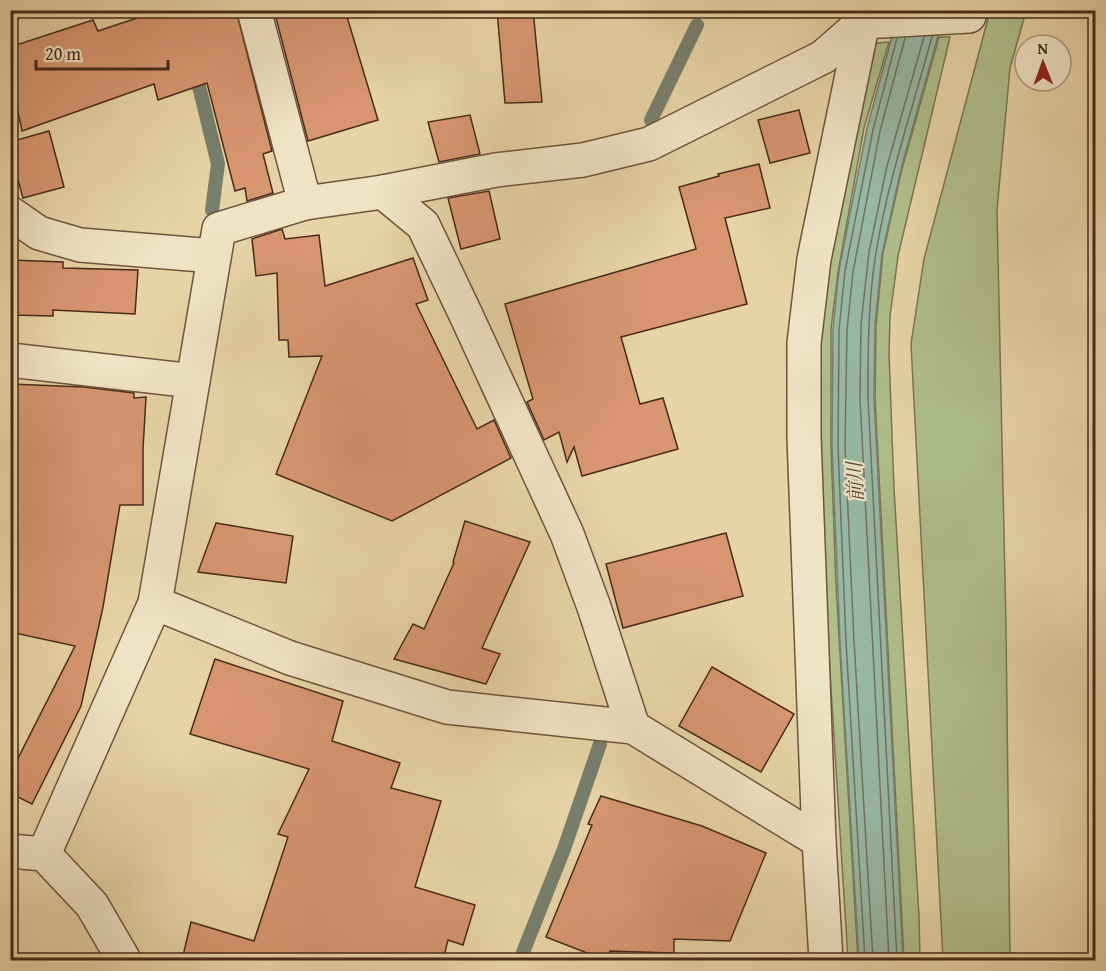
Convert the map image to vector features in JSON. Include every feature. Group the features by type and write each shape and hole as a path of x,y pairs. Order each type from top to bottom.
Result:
{"street":[{"path":"254,10 305,203"},
{"path":"44,854 155,603 219,229 305,203 383,192 496,170 583,160 649,144 823,57 874,18 958,14"},
{"path":"826,960 819,841 804,437 804,343 814,259 874,18"},
{"path":"383,192 423,225 466,315 567,534 594,607 633,727"},
{"path":"10,213 39,233 80,245 214,256"},
{"path":"10,360 193,381"},
{"path":"155,603 290,658 447,707 633,727 819,841"},
{"path":"10,850 44,854 92,905 124,960"}],"green space":[{"path":"990,11 1026,11 1020,33 1013,33 1013,57 1010,68 997,210 1010,960 943,960 911,344 924,259"},
{"path":"939,37 950,37 898,256 890,316 889,354 894,488 920,960 904,960 875,398 876,326 883,253 902,169"},
{"path":"889,42 864,128 838,272 831,329 831,447 836,585 858,960 848,960 827,625 818,430 820,311 875,46 877,43"}],"water":[{"name":"前川","path":"899,11 945,11 901,169 882,254 875,325 874,398 903,960 859,960 840,642 832,446 833,329 839,270 867,128"}],"building":[{"path":"161,10 236,10 272,151 263,154 273,193 247,201 245,188 235,191 207,83 158,100 154,84 22,131 10,73 10,47 93,20 98,31"},
{"path":"274,10 345,10 378,120 308,141"},
{"path":"497,10 533,10 542,102 505,103"},
{"path":"799,110 810,153 770,163 758,120"},
{"path":"470,115 480,154 439,162 428,122"},
{"path":"49,131 64,187 23,198 10,151 10,142"},
{"path":"759,164 770,208 725,218 747,304 621,337 640,404 663,398 678,449 582,476 574,447 567,462 559,432 544,440 527,402 533,399 505,304 696,249 679,187"},
{"path":"489,191 500,239 461,249 448,198"},
{"path":"282,229 285,239 319,235 325,286 413,258 428,300 416,304 477,429 494,420 511,458 392,521 276,474 322,356 289,357 288,340 279,340 277,273 256,276 252,239"},
{"path":"10,260 63,262 63,268 138,270 135,314 53,310 53,316 10,315"},
{"path":"10,384 84,387 134,393 134,398 146,397 143,505 120,505 103,607 81,706 32,804 10,793 10,774 75,646 10,632"},
{"path":"465,521 530,542 482,648 500,654 486,684 394,659 413,624 424,629 454,563"},
{"path":"216,523 293,536 286,583 198,572"},
{"path":"726,533 743,596 623,628 606,564"},
{"path":"215,659 343,701 332,741 400,763 391,788 441,801 415,887 475,905 463,945 448,940 443,960 182,960 191,922 254,941 288,837 278,834 309,769 190,734"},
{"path":"712,667 794,714 761,772 679,726"},
{"path":"601,796 702,826 766,853 730,941 674,939 674,953 610,951 605,960 546,937 592,825 588,824"}],"waterway":[{"path":"651,120 697,25"},
{"path":"195,70 218,164 212,210"},
{"path":"520,960 564,849 600,744"}]}
